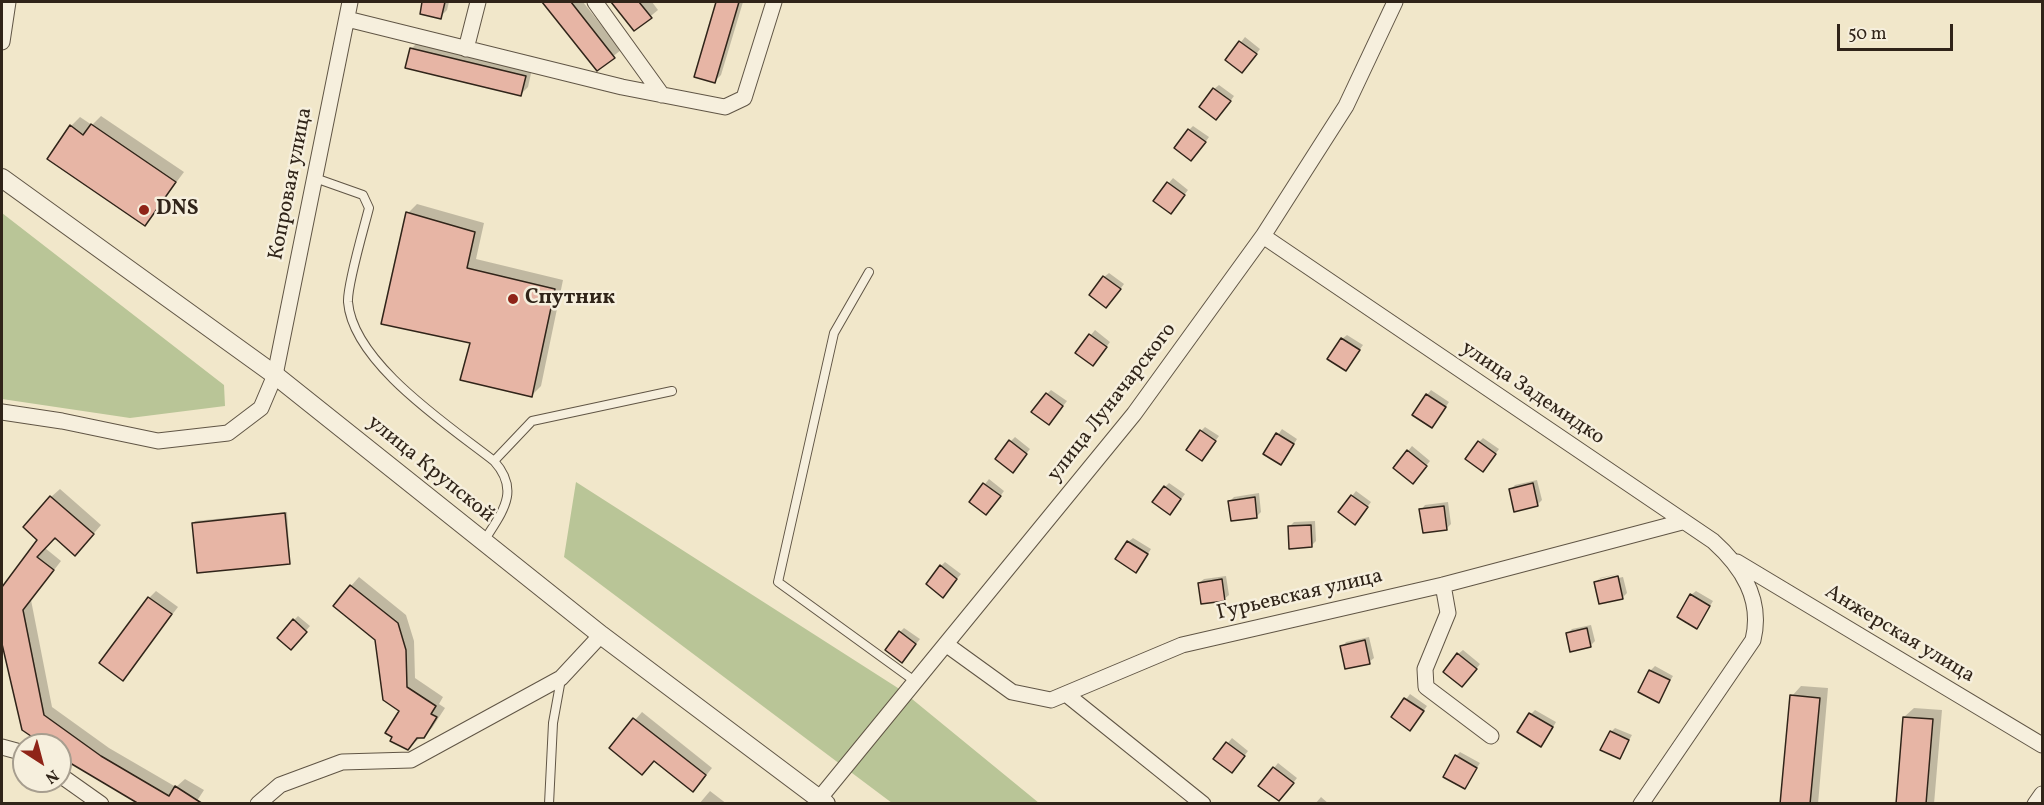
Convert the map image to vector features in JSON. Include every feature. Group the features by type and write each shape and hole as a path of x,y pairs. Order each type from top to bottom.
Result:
{"street":[{"path":"2,42 8,2"},
{"name":"Копровая улица","path":"2,412 62,421 158,441 228,434 261,408 275,375 350,2"},
{"path":"466,49 478,2"},
{"path":"595,2 662,95"},
{"path":"347,19 662,95 725,107 744,98 774,2"},
{"name":"улица Луначарского","path":"823,801 916,682 1134,414 1263,236 1346,106 1395,2"},
{"name":"улица Крупской","path":"2,178 275,375 601,635 823,801"},
{"name":"улица Задемидко","path":"1263,236 1713,541 1734,560 1746,580 1755,604 1757,625 1753,640 1641,804"},
{"name":"Гурьевская улица","path":"947,645 1012,692 1050,700 1182,645 1443,585 1682,522"},
{"name":"Анжерская улица","path":"1734,560 2043,745"},
{"path":"1443,585 1448,613 1425,669 1426,687 1491,735"},
{"path":"258,804 280,785 342,762 411,760 561,678 601,635"},
{"path":"1066,694 1203,804"},
{"path":"72,783 101,804"},
{"path":"2035,804 2043,794"}],"lane":[{"path":"315,178 363,195 369,208 348,301 356,334 407,393 494,461 505,474 508,488 505,507 484,541"},
{"path":"869,272 834,333 778,582 916,682"},
{"path":"494,461 532,421 672,392"},
{"path":"549,804 553,723 561,678"}],"green space":[{"path":"2,213 224,385 225,406 130,418 2,399"},
{"path":"576,482 901,690 1039,803 892,803 564,557"}],"building":[{"path":"422,2 445,2 441,19 420,14"},
{"path":"542,2 571,2 615,58 597,71"},
{"path":"611,2 639,2 652,18 634,31"},
{"path":"716,2 739,2 715,83 694,77"},
{"path":"1239,41 1257,54 1242,73 1225,60"},
{"path":"410,48 526,76 521,96 405,68"},
{"path":"1213,88 1231,101 1216,120 1199,107"},
{"path":"91,124 176,182 145,226 47,159 70,125 83,135"},
{"path":"1188,129 1206,142 1191,161 1174,148"},
{"path":"1167,182 1185,195 1171,214 1153,201"},
{"name":"Спутник","path":"406,212 475,232 467,268 555,289 532,397 460,380 470,343 381,324"},
{"path":"1103,276 1121,289 1106,308 1089,295"},
{"path":"1089,334 1107,347 1093,366 1075,353"},
{"path":"1341,338 1360,350 1346,371 1327,359"},
{"path":"1046,393 1063,406 1049,425 1031,412"},
{"path":"1426,394 1446,407 1432,428 1412,415"},
{"path":"1200,430 1216,441 1202,461 1186,450"},
{"path":"1276,433 1294,444 1281,465 1263,454"},
{"path":"1009,440 1027,454 1013,473 995,459"},
{"path":"1478,441 1496,454 1483,472 1465,459"},
{"path":"1407,450 1427,466 1413,484 1393,468"},
{"path":"983,483 1001,496 986,515 969,502"},
{"path":"1533,483 1538,506 1514,512 1509,489"},
{"path":"1164,486 1181,499 1170,515 1152,502"},
{"path":"1351,495 1368,507 1355,525 1338,512"},
{"path":"50,496 94,534 75,556 55,538 37,557 54,570 23,610 44,715 69,733 26,733 22,730 2,644 2,587 37,540 23,527"},
{"path":"1255,497 1257,518 1231,521 1228,501"},
{"path":"1444,506 1447,530 1423,533 1419,509"},
{"path":"285,513 290,564 197,573 192,523"},
{"path":"1311,525 1312,547 1289,549 1288,526"},
{"path":"1127,541 1148,554 1136,573 1115,559"},
{"path":"940,565 957,579 943,598 926,584"},
{"path":"1618,576 1623,599 1599,604 1594,582"},
{"path":"1222,579 1225,601 1201,604 1198,583"},
{"path":"350,585 398,623 406,650 407,687 436,706 431,714 437,717 424,738 417,738 408,750 390,741 392,737 385,733 399,711 383,700 375,640 333,606"},
{"path":"1690,594 1710,606 1697,629 1677,617"},
{"path":"148,597 172,614 123,681 99,663"},
{"path":"293,619 307,632 291,650 277,638"},
{"path":"1587,628 1591,647 1570,652 1566,633"},
{"path":"899,631 916,644 902,663 885,650"},
{"path":"1365,640 1370,664 1345,669 1340,646"},
{"path":"1457,653 1477,669 1462,687 1443,672"},
{"path":"1649,670 1670,680 1659,703 1638,692"},
{"path":"1790,695 1820,698 1810,804 1780,804"},
{"path":"1404,698 1424,711 1410,731 1391,717"},
{"path":"1529,713 1553,727 1541,747 1517,732"},
{"path":"1903,717 1933,719 1926,804 1896,804"},
{"path":"633,718 706,775 693,792 654,761 642,775 609,748"},
{"path":"1610,731 1629,740 1620,759 1600,750"},
{"path":"72,735 101,756 169,796 175,786 203,804 139,804 72,764"},
{"path":"1226,742 1245,756 1232,773 1213,759"},
{"path":"1455,755 1477,768 1465,789 1443,777"},
{"path":"1273,767 1294,783 1279,801 1258,786"}],"place":[{"name":"DNS","path":"144,210"},
{"name":"Спутник","path":"513,299"}]}
